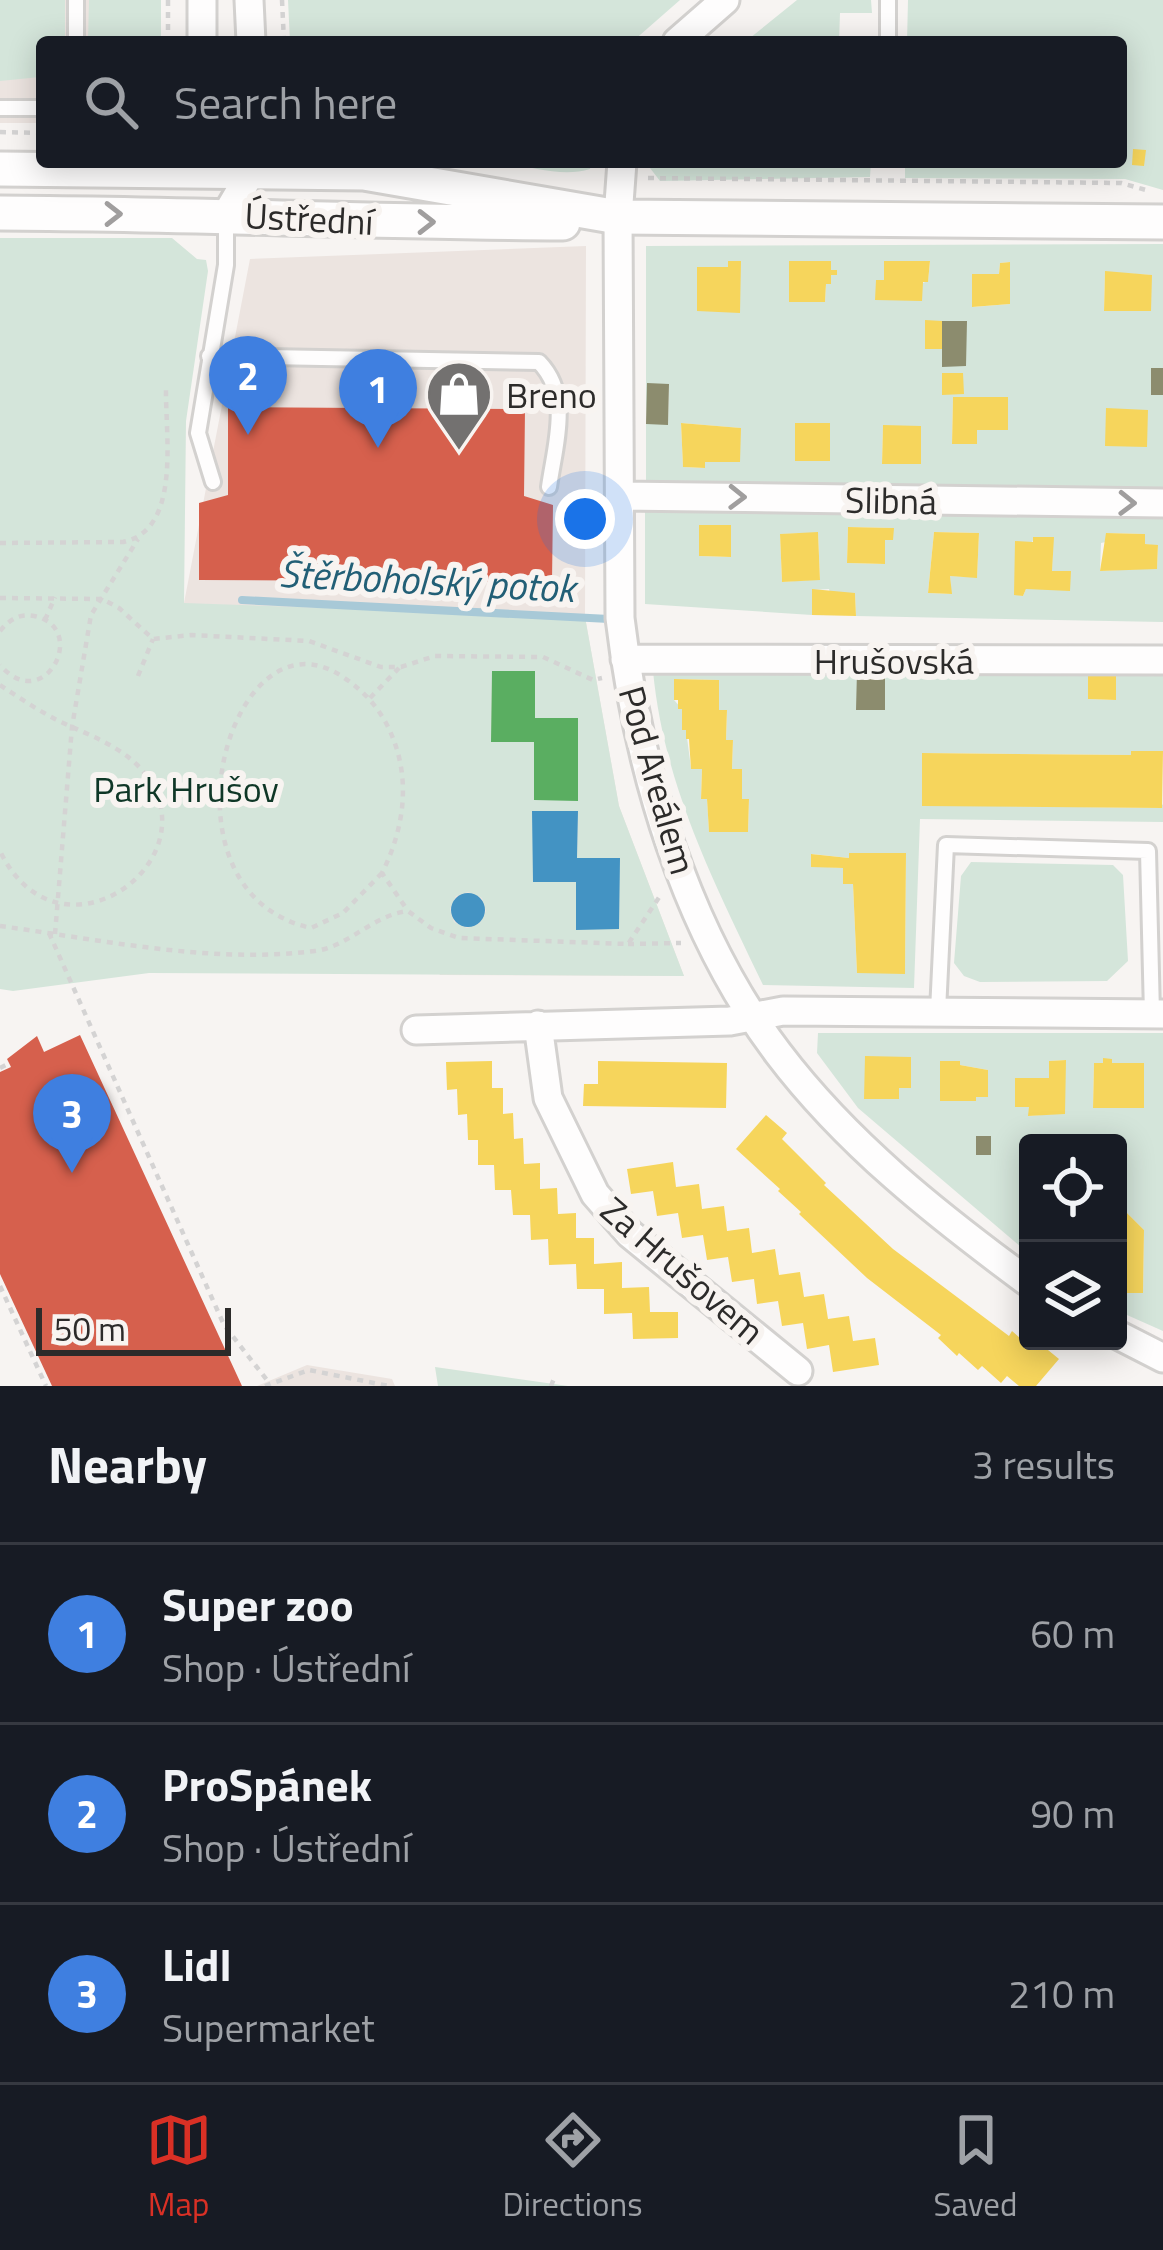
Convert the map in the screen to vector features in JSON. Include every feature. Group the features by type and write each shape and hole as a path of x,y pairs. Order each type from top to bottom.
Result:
{"street":[{"path":"202,0 202,36"},
{"path":"249,0 251,36"},
{"path":"684,36 725,0"},
{"name":"Ústřední","path":"0,169 50,168"},
{"path":"202,168 226,215"},
{"path":"226,215 253,168"},
{"name":"Ústřední","path":"282,168 382,175 618,217"},
{"name":"Pod Areálem","path":"621,170 624,652 661,819 707,935 778,1053 856,1142 947,1223 1019,1275"},
{"name":"Ústřední","path":"0,213 226,215 303,222 565,223 618,217 1163,222"},
{"name":"Slibná","path":"620,496 1163,503"},
{"name":"Hrušovská","path":"624,652 1163,660"},
{"path":"416,1030 730,1021 783,1010 1157,1014"},
{"name":"Za Hrušovem","path":"538,1025 548,1098 595,1194 630,1234 798,1371"},
{"path":"1127,1340 1163,1358"}],"lane":[{"path":"76,0 76,36"},
{"path":"888,0 888,36"},
{"path":"0,108 36,108"},
{"path":"213,482 199,433 226,265 226,215"},
{"path":"209,356 538,362 551,374 561,403 549,487"},
{"path":"938,1011 946,845 1148,851 1157,1014"}],"path":[{"path":"168,0 168,36"},
{"path":"282,0 284,36"},
{"path":"0,132 36,133"},
{"path":"621,170 1121,183 1163,194"},
{"path":"166,388 165,494 157,521 137,539 91,615 72,727 52,933 224,1325 268,1385 309,1370 389,1386"},
{"path":"0,543 137,539"},
{"path":"45,620 55,597"},
{"path":"0,598 102,599 153,639 191,635 309,641 381,667 401,667 435,656 543,657 593,680 603,678 609,650 624,652"},
{"path":"0,631 25,615 45,620 59,637 61,648 54,668 35,680 24,681 0,665"},
{"path":"138,676 153,639"},
{"path":"295,664 317,664 344,677 370,698 394,741 403,788 400,824 382,873 332,921 311,928 276,913 252,891 227,851 219,819 220,772 230,735 254,693 274,674 295,664"},
{"path":"370,698 401,667"},
{"path":"0,685 117,748 140,769 155,794 161,820 150,861 123,892 99,903 58,903 22,884 0,851"},
{"path":"382,873 408,911 431,928 459,938 689,943"},
{"path":"628,944 665,889"},
{"path":"0,926 200,952 318,951 377,920 408,911"},
{"path":"0,1286 46,1386"},
{"path":"551,1386 555,1376"}],"shaded area":[{"path":"0,0 161,0 160,36 36,36 36,123 0,123"},
{"path":"586,246 585,617 619,806 684,976 440,975 184,603 250,259"},
{"path":"307,1365 392,1379 395,1386 257,1386"}],"green space":[{"path":"0,0 65,0 65,36 36,36 36,77 0,81"},
{"path":"89,0 161,0 161,36 88,36"},
{"path":"288,0 680,0 639,36 290,36"},
{"path":"797,0 871,0 872,13 840,13 839,36 752,36"},
{"path":"908,0 1163,0 1163,190 1125,179 905,178 905,168 1127,168 1127,36 907,36"},
{"path":"534,168 590,168 570,172"},
{"path":"650,168 871,168 870,177 660,181"},
{"name":"Park Hrušov","path":"0,238 172,238 197,259 206,260 208,271 186,421 184,603 585,617 619,806 684,976 149,973 0,989","holes":["492,671 535,671 535,718 578,718 577,800 534,800 534,742 491,741","533,811 578,811 577,858 619,858 619,929 576,929 576,882 533,881","468,892 482,898 486,911 480,923 467,928 454,922 450,909 456,896"]},
{"path":"1163,244 1163,368 1151,369 1151,395 1163,395 1163,490 646,482 646,423 646,246","holes":["729,261 740,312 697,310 697,267 728,267","884,261 930,262 928,281 876,300 876,281 884,280","789,262 831,262 837,274 826,284 825,302 789,302","1010,262 1010,304 973,307 999,274 1000,263","1105,272 1151,275 1151,311 1104,310","925,321 967,321 942,366 942,349 925,348","648,384 669,384 668,424 646,423","953,397 1008,397 1008,425 977,430 976,444 952,444","681,423 740,428 740,462 705,462 704,468 683,467","796,423 830,423 830,460 795,460","883,426 921,427 921,464 882,464"]},
{"path":"645,512 1163,516 1163,622 856,616 855,593 830,593 829,589 812,590 812,615 645,604","holes":["699,525 731,525 730,557 699,556","848,527 893,528 893,539 885,540 884,564 847,563","934,532 979,533 977,577 950,576 951,594 928,593","818,533 820,579 782,582 780,534","1106,533 1145,534 1145,544 1158,546 1157,568 1100,571 1101,543 1106,542","1034,537 1053,537 1052,571 1023,596 1014,594"]},
{"path":"865,670 1163,672 1163,751 1132,751 1131,755 923,753 922,805 1160,808 1163,804 1163,822 920,819 914,988 763,985 680,794 653,671","holes":["857,671 885,672 885,710 857,710","1089,673 1116,673 1115,700 1088,699","674,679 719,680 719,710 727,710 726,740 733,741 732,769 742,770 742,799 749,800 748,832 709,831 707,799 701,798 702,769 691,768 682,709 674,700","850,853 906,854 905,973 857,973 853,884 843,884 843,868 811,866 812,854 849,858"]},
{"path":"971,862 1113,865 1123,875 1128,961 1107,981 980,982 964,976 954,963 961,876"},
{"path":"818,1033 1163,1033 1163,1331 1127,1315 1127,1293 1143,1293 1144,1230 1127,1213 1127,1134 1019,1134 1019,1245 858,1108 817,1053","holes":["865,1057 911,1057 911,1087 899,1088 898,1099 865,1099","1103,1059 1144,1064 1093,1108 1094,1063 1103,1063","1065,1060 1065,1113 1029,1116 1029,1107 1015,1107 1016,1078 1049,1078 1049,1061","940,1061 988,1070 988,1096 975,1101 940,1100"]},
{"path":"435,1367 568,1386 438,1386"}],"building: Homes":[{"path":"1133,149 1146,150 1144,166 1132,165"},
{"path":"728,261 741,261 740,313 697,311 697,267 728,267"},
{"path":"789,261 831,261 837,275 831,275 831,284 826,284 825,302 789,302"},
{"path":"884,261 930,261 922,301 875,300 876,280 884,280"},
{"path":"1010,262 1010,304 972,307 972,274 999,274 1000,263"},
{"path":"1105,271 1152,275 1151,311 1104,311"},
{"path":"925,320 942,321 942,349 925,349"},
{"path":"942,373 963,373 964,394 942,395"},
{"path":"953,397 1008,397 1008,430 977,430 977,444 952,444"},
{"path":"1106,408 1148,410 1147,447 1105,446"},
{"path":"681,423 741,428 740,462 683,467"},
{"path":"795,423 830,423 830,461 795,461"},
{"path":"883,425 921,426 921,464 882,464"},
{"path":"699,525 731,525 731,557 699,556"},
{"path":"848,527 894,528 893,540 885,540 885,564 847,563"},
{"path":"818,532 820,580 782,582 780,534"},
{"path":"934,532 979,533 977,578 950,576 952,594 928,593"},
{"path":"1106,533 1145,534 1145,544 1158,545 1157,569 1100,571"},
{"path":"1033,537 1054,537 1052,571 1071,571 1070,591 1026,589 1023,596 1014,595 1015,541 1033,542"},
{"path":"812,589 855,593 856,616 812,615"},
{"path":"1088,673 1116,673 1116,700 1088,699"},
{"path":"674,679 719,680 719,710 727,710 726,740 733,740 732,769 742,769 742,799 749,799 748,832 709,832 707,799 701,799 702,769 691,769 682,709 674,700"},
{"path":"1131,751 1163,751 1162,808 922,806 922,753 1131,755"},
{"path":"849,853 906,853 905,974 857,973 853,884 843,884 843,868 811,867 811,854 849,858"},
{"path":"865,1056 911,1057 911,1088 899,1088 899,1099 864,1099"},
{"path":"1103,1058 1112,1063 1144,1063 1144,1108 1093,1108 1094,1063 1103,1063"},
{"path":"1066,1060 1065,1114 1028,1116 1029,1107 1015,1107 1015,1078 1049,1078 1049,1061"},
{"path":"492,1061 492,1088 503,1088 503,1114 513,1113 514,1139 523,1138 524,1164 540,1163 540,1189 557,1188 558,1214 576,1213 576,1238 594,1238 594,1264 622,1262 622,1288 649,1287 650,1312 678,1312 678,1338 633,1339 632,1313 604,1314 604,1289 577,1289 576,1264 549,1265 548,1239 531,1240 530,1215 513,1215 511,1190 495,1190 494,1165 478,1165 478,1140 468,1140 467,1114 458,1115 457,1089 447,1090 446,1062"},
{"path":"598,1061 727,1063 726,1108 583,1106 584,1084 598,1084"},
{"path":"940,1061 960,1061 960,1065 988,1070 988,1097 940,1101"},
{"path":"766,1115 787,1133 782,1139 824,1185 893,1249 1009,1336 1012,1331 1019,1337 1019,1350 1048,1350 1059,1359 1036,1386 1019,1386 1007,1376 1001,1383 982,1366 978,1370 867,1278 736,1149"},
{"path":"673,1162 676,1187 699,1184 702,1209 724,1206 727,1231 749,1228 752,1253 775,1249 779,1275 800,1272 804,1297 824,1294 828,1319 849,1316 853,1341 875,1338 879,1365 833,1372 829,1345 807,1349 803,1323 782,1326 778,1301 757,1304 754,1279 732,1282 728,1257 707,1260 703,1235 682,1238 678,1213 657,1216 653,1191 631,1194 627,1169"},
{"path":"1127,1213 1144,1230 1143,1293 1127,1293"}],"building: Shops":[{"path":"228,407 525,409 524,496 553,505 552,582 199,580 199,503 228,495"},
{"path":"80,1035 242,1386 52,1386 0,1274 0,1072 11,1067 7,1059 37,1036 44,1052"}],"building: Schools":[{"path":"532,811 578,811 577,858 620,858 619,929 576,930 576,882 533,882"},
{"path":"468,893 480,898 485,910 480,922 468,927 456,922 451,910 456,898"}],"building: Public":[{"path":"492,671 535,671 535,718 578,718 578,801 534,800 534,742 491,742"}],"building: Industry":[{"path":"942,321 967,321 966,366 942,367"},
{"path":"1151,368 1163,368 1163,395 1151,395"},
{"path":"647,383 669,384 668,425 646,424"},
{"path":"857,671 885,671 885,710 856,710"},
{"path":"976,1136 991,1136 991,1155 976,1155"}],"waterway":[{"name":"Štěrboholský potok","path":"242,600 609,619"}],"place":[{"name":"ProSpánek","path":"248,435"},
{"name":"Super zoo","path":"378,448"},
{"name":"Breno","path":"459,453"},
{"name":"Lidl","path":"72,1173"}]}
